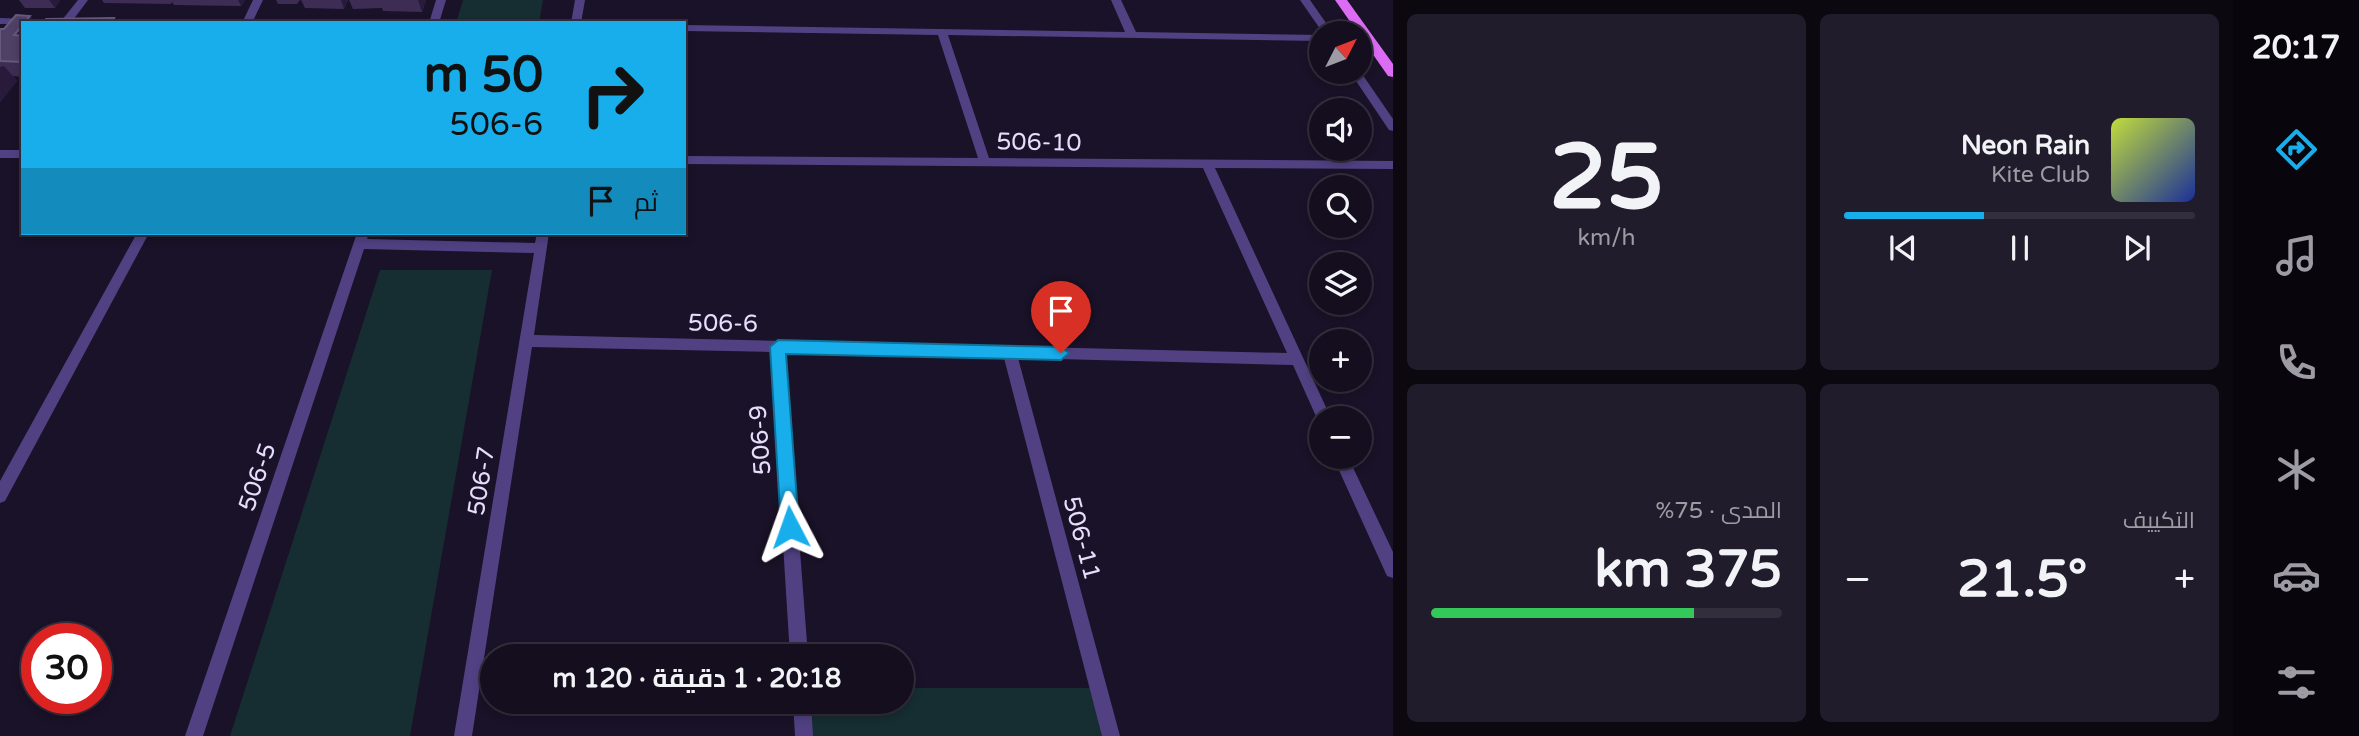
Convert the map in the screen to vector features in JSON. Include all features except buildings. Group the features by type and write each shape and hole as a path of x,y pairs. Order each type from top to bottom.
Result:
{"main road":[{"path":"1341,0 1393,73"}],"street":[{"path":"67,21 83,0"},
{"path":"248,21 258,0"},
{"path":"435,21 441,0"},
{"path":"576,21 580,0"},
{"path":"1116,0 1131,33"},
{"path":"1305,0 1320,21"},
{"path":"0,21 21,22"},
{"path":"686,28 1309,38"},
{"path":"942,31 985,163"},
{"path":"1363,84 1393,127"},
{"path":"0,154 21,155"},
{"name":"506-10","path":"686,159 1393,165"},
{"path":"1208,165 1318,406"},
{"path":"0,496 142,235"},
{"path":"361,239 542,240"},
{"name":"506-5","path":"194,736 361,239"},
{"name":"506-7","path":"463,736 542,240"},
{"name":"506-6","path":"526,341 1296,359"},
{"name":"506-9","path":"778,347 798,644"},
{"name":"506-11","path":"1009,352 1111,736"},
{"path":"1347,469 1393,569"},
{"path":"803,714 804,736"}],"green space":[{"path":"463,0 543,0 539,21 457,21"},
{"path":"380,270 492,270 410,736 230,736"},
{"path":"914,688 1098,688 1111,736 804,736 803,714 914,714"}],"route":[{"path":"790,527 778,347 1061,353"}]}
